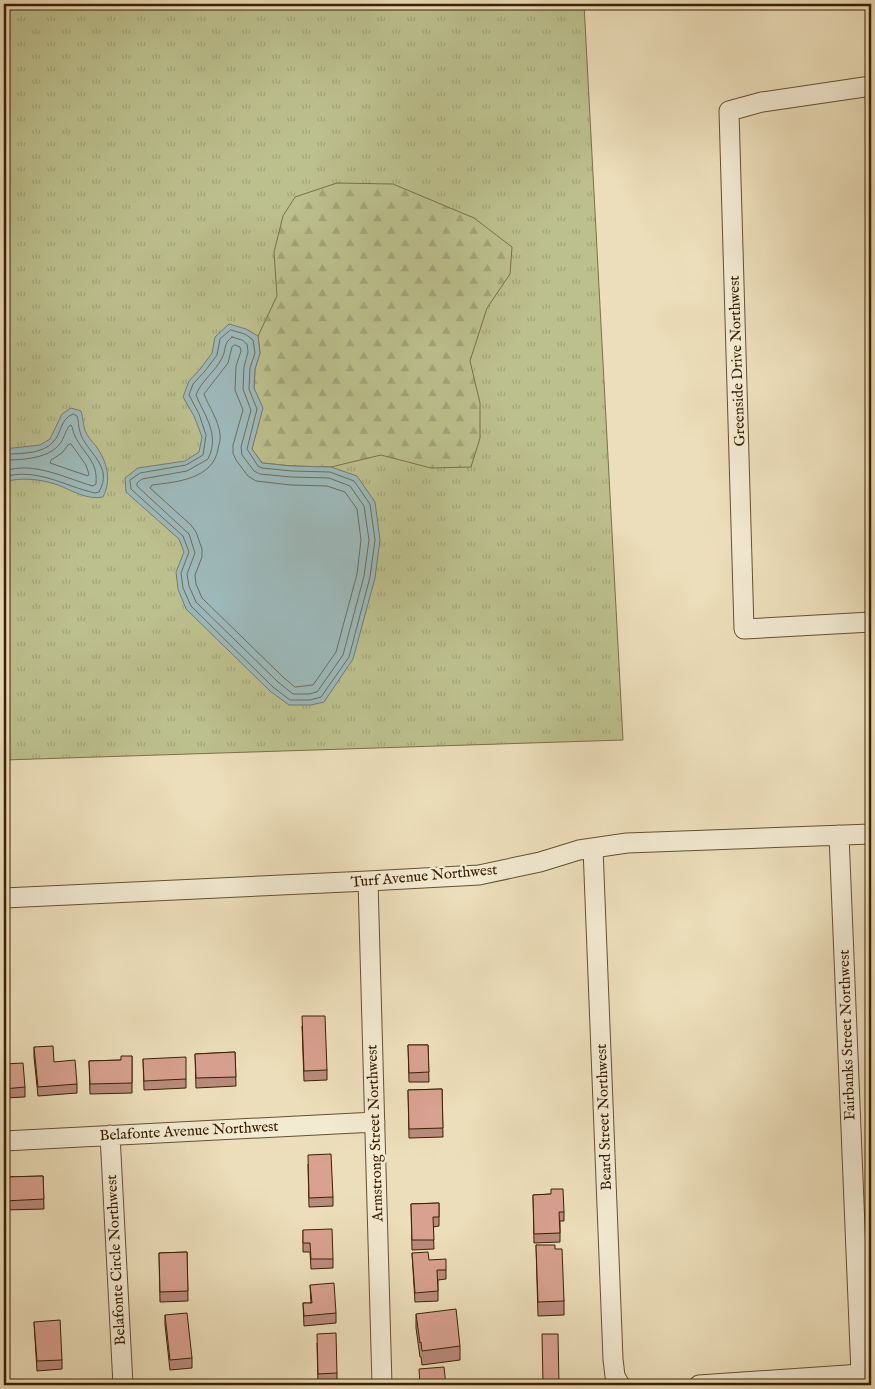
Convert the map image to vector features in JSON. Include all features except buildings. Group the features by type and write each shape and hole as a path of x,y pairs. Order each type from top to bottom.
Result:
{"street":[{"name":"Greenside Drive Northwest","path":"871,86 762,102 728,111 744,629 871,622"},
{"name":"Turf Avenue Northwest","path":"4,898 479,875 540,862 579,850 627,844 871,834"},
{"name":"Fairbanks Street Northwest","path":"839,835 863,1380"},
{"name":"Beard Street Northwest","path":"593,848 613,1359 615,1376 620,1385"},
{"name":"Armstrong Street Northwest","path":"368,881 382,1385"},
{"name":"Belafonte Avenue Northwest","path":"4,1141 375,1122"},
{"name":"Belafonte Circle Northwest","path":"110,1135 123,1385"},
{"path":"699,1385 863,1380"}],"green space":[{"path":"4,4 584,4 623,740 4,760"},
{"path":"337,183 393,184 474,218 512,247 510,274 487,308 470,361 480,403 480,438 471,467 431,468 381,455 331,467 292,466 262,463 252,449 262,408 254,388 255,369 260,353 258,336 277,296 274,252 283,216 295,197"}],"water":[{"path":"229,324 246,329 258,336 260,353 255,369 254,388 263,408 252,449 262,463 331,467 357,476 375,502 380,540 375,578 353,659 324,702 311,705 289,705 270,691 186,609 178,589 176,572 184,552 179,539 126,492 125,478 138,468 185,461 199,452 202,437 194,416 183,397 189,381 212,353 215,337"},
{"path":"71,408 81,411 86,432 100,452 105,464 108,477 103,497 86,496 45,481 24,479 4,482 4,449 40,445 50,439 62,414"}]}
